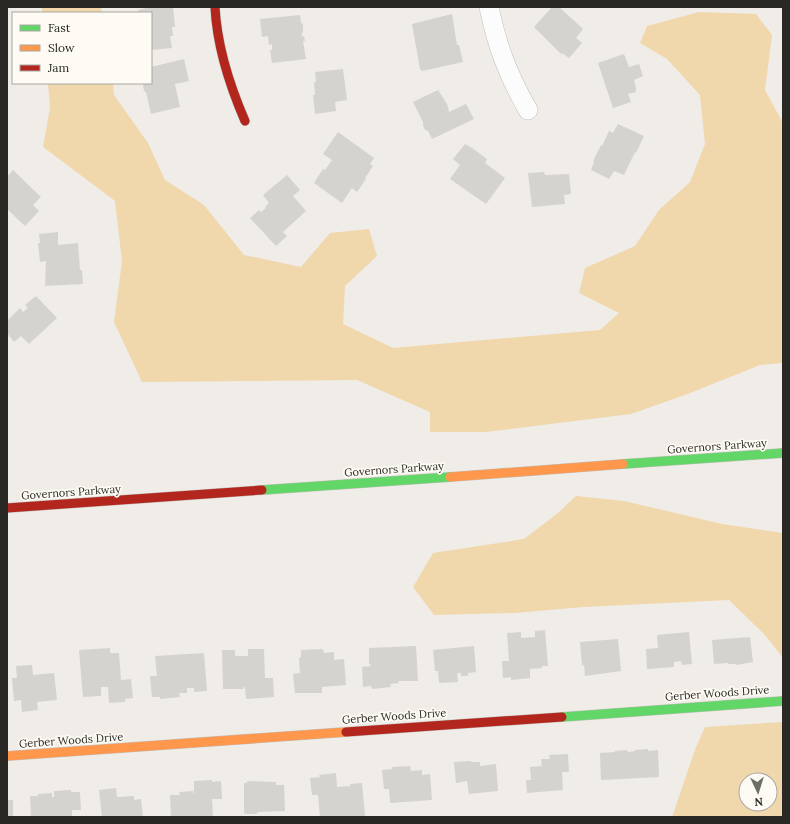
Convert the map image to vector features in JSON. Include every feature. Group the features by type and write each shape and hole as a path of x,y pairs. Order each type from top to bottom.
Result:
{"street":[{"path":"215,7 224,68 233,95 245,121"},
{"path":"489,7 502,58 514,85 528,110"},
{"name":"Governors Parkway","path":"7,508 783,453"},
{"name":"Gerber Woods Drive","path":"7,756 783,700"}],"shaded area":[{"path":"42,7 101,7 102,12 42,12"},
{"path":"699,12 756,14 772,35 765,90 783,123 783,363 760,365 685,395 631,414 486,432 430,432 430,412 357,380 142,382 114,322 122,261 115,201 43,147 50,108 48,84 113,84 114,95 148,143 165,180 204,205 244,255 301,267 330,233 369,229 377,256 345,286 343,324 393,348 600,330 619,313 579,293 585,268 635,246 659,210 690,182 705,144 700,95 667,59 640,43 647,26"},
{"path":"576,496 624,501 722,524 783,533 783,658 765,635 729,600 583,607 515,613 434,615 413,587 433,553 524,539 558,513"},
{"path":"783,722 783,817 672,817 696,747 705,727"}],"building":[{"path":"150,7 173,7 175,27 172,27 173,36 170,36 172,48 152,50 152,12 139,12 138,10"},
{"path":"552,7 559,7 583,29 576,38 582,43 569,58 562,53 561,54 534,27"},
{"path":"452,14 457,45 459,45 463,62 422,71 420,69 412,24"},
{"path":"300,15 301,23 303,24 302,37 304,36 305,41 303,41 306,59 272,63 270,50 272,50 272,44 269,45 268,36 262,37 260,19"},
{"path":"624,54 629,67 639,64 643,76 634,80 636,92 628,94 631,102 613,108 598,63"},
{"path":"184,59 189,81 175,84 180,107 151,114 143,85 152,84 152,67"},
{"path":"343,69 347,100 335,102 336,111 315,114 313,95 315,95 315,72"},
{"path":"438,90 447,104 449,112 466,104 474,119 432,139 428,131 425,130 423,122 413,102"},
{"path":"618,124 644,136 624,175 614,171 609,179 591,170 593,161 609,131 613,133"},
{"path":"338,132 374,158 370,164 373,166 357,192 352,188 342,203 314,183 323,169 325,170 332,160 323,154"},
{"path":"465,144 487,159 485,163 505,178 486,204 450,179 460,165 453,159"},
{"path":"13,170 41,197 33,205 39,211 25,226 7,209 7,177"},
{"path":"544,172 545,175 569,174 571,194 564,195 565,204 532,207 528,173"},
{"path":"287,175 300,190 293,196 306,211 283,232 287,236 276,246 250,218 259,210 261,212 266,208 265,207 269,203 263,195"},
{"path":"58,232 58,245 78,243 80,270 82,270 83,284 45,286 46,261 40,262 38,243 40,243 39,234"},
{"path":"36,296 57,318 29,344 21,336 14,342 7,333 7,321 20,308 23,312 28,308 25,305"},
{"path":"545,630 548,666 530,669 530,678 511,680 511,677 503,678 502,661 509,661 507,633 521,632 521,638 535,637 535,631"},
{"path":"689,632 692,664 682,665 681,661 674,662 674,667 647,669 646,649 658,648 657,635"},
{"path":"750,637 753,662 736,665 728,663 714,664 712,640"},
{"path":"618,639 621,671 585,676 584,665 582,666 580,642"},
{"path":"416,646 418,681 398,681 399,683 390,684 391,687 372,689 371,686 363,687 362,667 371,666 369,663 369,648"},
{"path":"474,646 476,672 468,673 468,676 461,676 461,673 457,673 458,682 439,683 438,671 435,671 433,650"},
{"path":"110,648 110,653 119,653 121,680 131,679 133,698 125,699 125,702 109,703 108,687 101,687 101,696 83,697 79,650"},
{"path":"248,649 264,649 265,678 273,678 274,697 246,699 245,687 243,689 223,689 222,650 235,650 235,656 248,656"},
{"path":"323,649 324,653 334,652 334,660 344,659 346,685 322,687 322,693 295,693 293,674 300,673 299,658 301,657 301,650"},
{"path":"204,653 207,691 194,692 194,688 187,688 187,693 179,693 180,697 160,699 160,697 152,697 150,676 157,676 155,656"},
{"path":"32,665 33,675 54,673 57,700 37,702 38,710 22,712 21,700 14,701 12,678 17,678 16,666"},
{"path":"648,749 648,751 658,750 659,777 601,780 600,753 627,750 628,752"},
{"path":"568,754 569,772 562,772 563,790 527,793 526,780 531,780 530,767 542,766 541,759 550,759 549,755"},
{"path":"454,762 480,762 480,766 496,764 498,791 469,794 467,781 456,783"},
{"path":"410,766 411,771 422,770 422,775 430,774 432,800 390,803 389,789 384,789 382,770 392,769 392,767"},
{"path":"336,773 337,787 362,783 365,816 320,817 318,795 312,795 310,778 320,777 319,775"},
{"path":"212,780 212,782 221,781 222,799 212,799 213,817 171,817 170,795 180,795 179,792 193,791 194,793 194,781"},
{"path":"247,781 276,782 276,785 284,785 285,811 258,812 256,814 244,813 244,783 247,783"},
{"path":"116,788 117,797 134,796 134,800 141,799 143,817 102,817 99,790"},
{"path":"71,790 71,792 80,792 81,810 72,810 72,817 31,817 30,796 52,793 52,797 54,797 54,791"},
{"path":"7,800 13,800 13,817 7,817"}],"traffic: fast":[{"path":"623,464 783,453"},
{"path":"262,490 450,477"},
{"path":"562,717 783,701"}],"traffic: slow":[{"path":"450,477 623,464"},
{"path":"7,756 346,732"}],"traffic: jam":[{"path":"215,7 221,51 234,93 245,121"},
{"path":"7,508 262,490"},
{"path":"346,732 562,717"}]}
